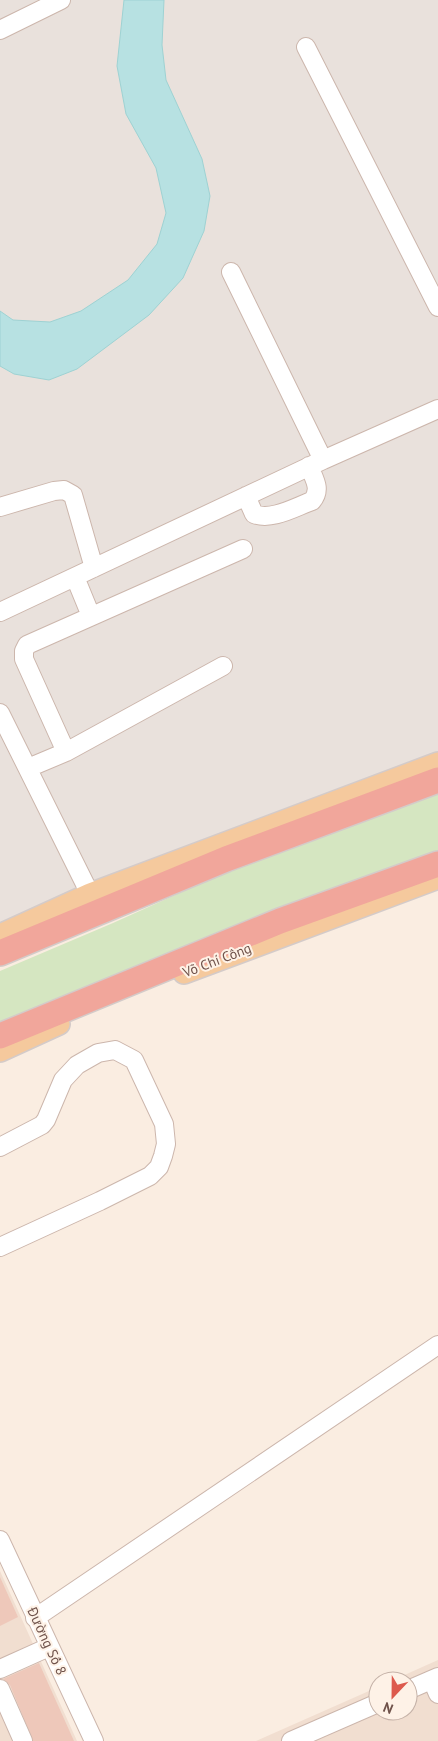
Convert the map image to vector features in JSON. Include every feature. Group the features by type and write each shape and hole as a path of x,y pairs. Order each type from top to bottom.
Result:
{"highway":[{"path":"0,953 95,902 226,858 438,780"},
{"name":"Võ Chí Công","path":"0,1036 280,921 438,864"}],"main road":[{"path":"0,935 95,902 438,763"},
{"name":"Võ Chí Công","path":"0,1051 122,996 438,878"}],"street":[{"path":"0,30 61,0"},
{"path":"306,47 438,307"},
{"path":"231,272 316,463 318,488 317,495 312,501 269,517 254,514 246,496"},
{"path":"0,612 316,463 438,409"},
{"path":"0,507 54,491 64,490 73,496 94,568"},
{"path":"66,752 24,659 24,651 27,645 243,549"},
{"path":"75,577 91,616"},
{"path":"28,768 66,752 223,666"},
{"path":"0,714 95,902"},
{"path":"0,1147 42,1125 46,1120 62,1080 77,1065 98,1053 115,1050 134,1060 164,1124 166,1144 159,1167 150,1176 0,1247"},
{"path":"35,1618 438,1345"},
{"name":"Đường Số 8","path":"0,1540 94,1741"},
{"path":"0,1669 49,1647"},
{"path":"418,1688 436,1684"},
{"path":"0,1688 23,1741"},
{"path":"291,1741 368,1707"}],"shaded area":[{"path":"0,0 438,0 438,755 0,925"},
{"path":"0,1571 77,1741 0,1741"},
{"path":"438,1660 438,1741 256,1741 368,1691 368,1721 418,1721 418,1671 413,1671"}],"green space":[{"path":"438,787 438,858 0,1031 0,971 246,863"}],"water":[{"path":"124,0 164,0 162,45 166,80 202,159 210,196 204,231 183,278 149,315 77,369 49,380 14,374 0,366 0,311 13,320 50,322 81,311 128,280 157,244 166,213 156,168 126,114 117,66"}],"building":[{"path":"0,1577 18,1617 0,1626"},
{"path":"39,1663 74,1741 33,1741 10,1685 3,1679"}]}
